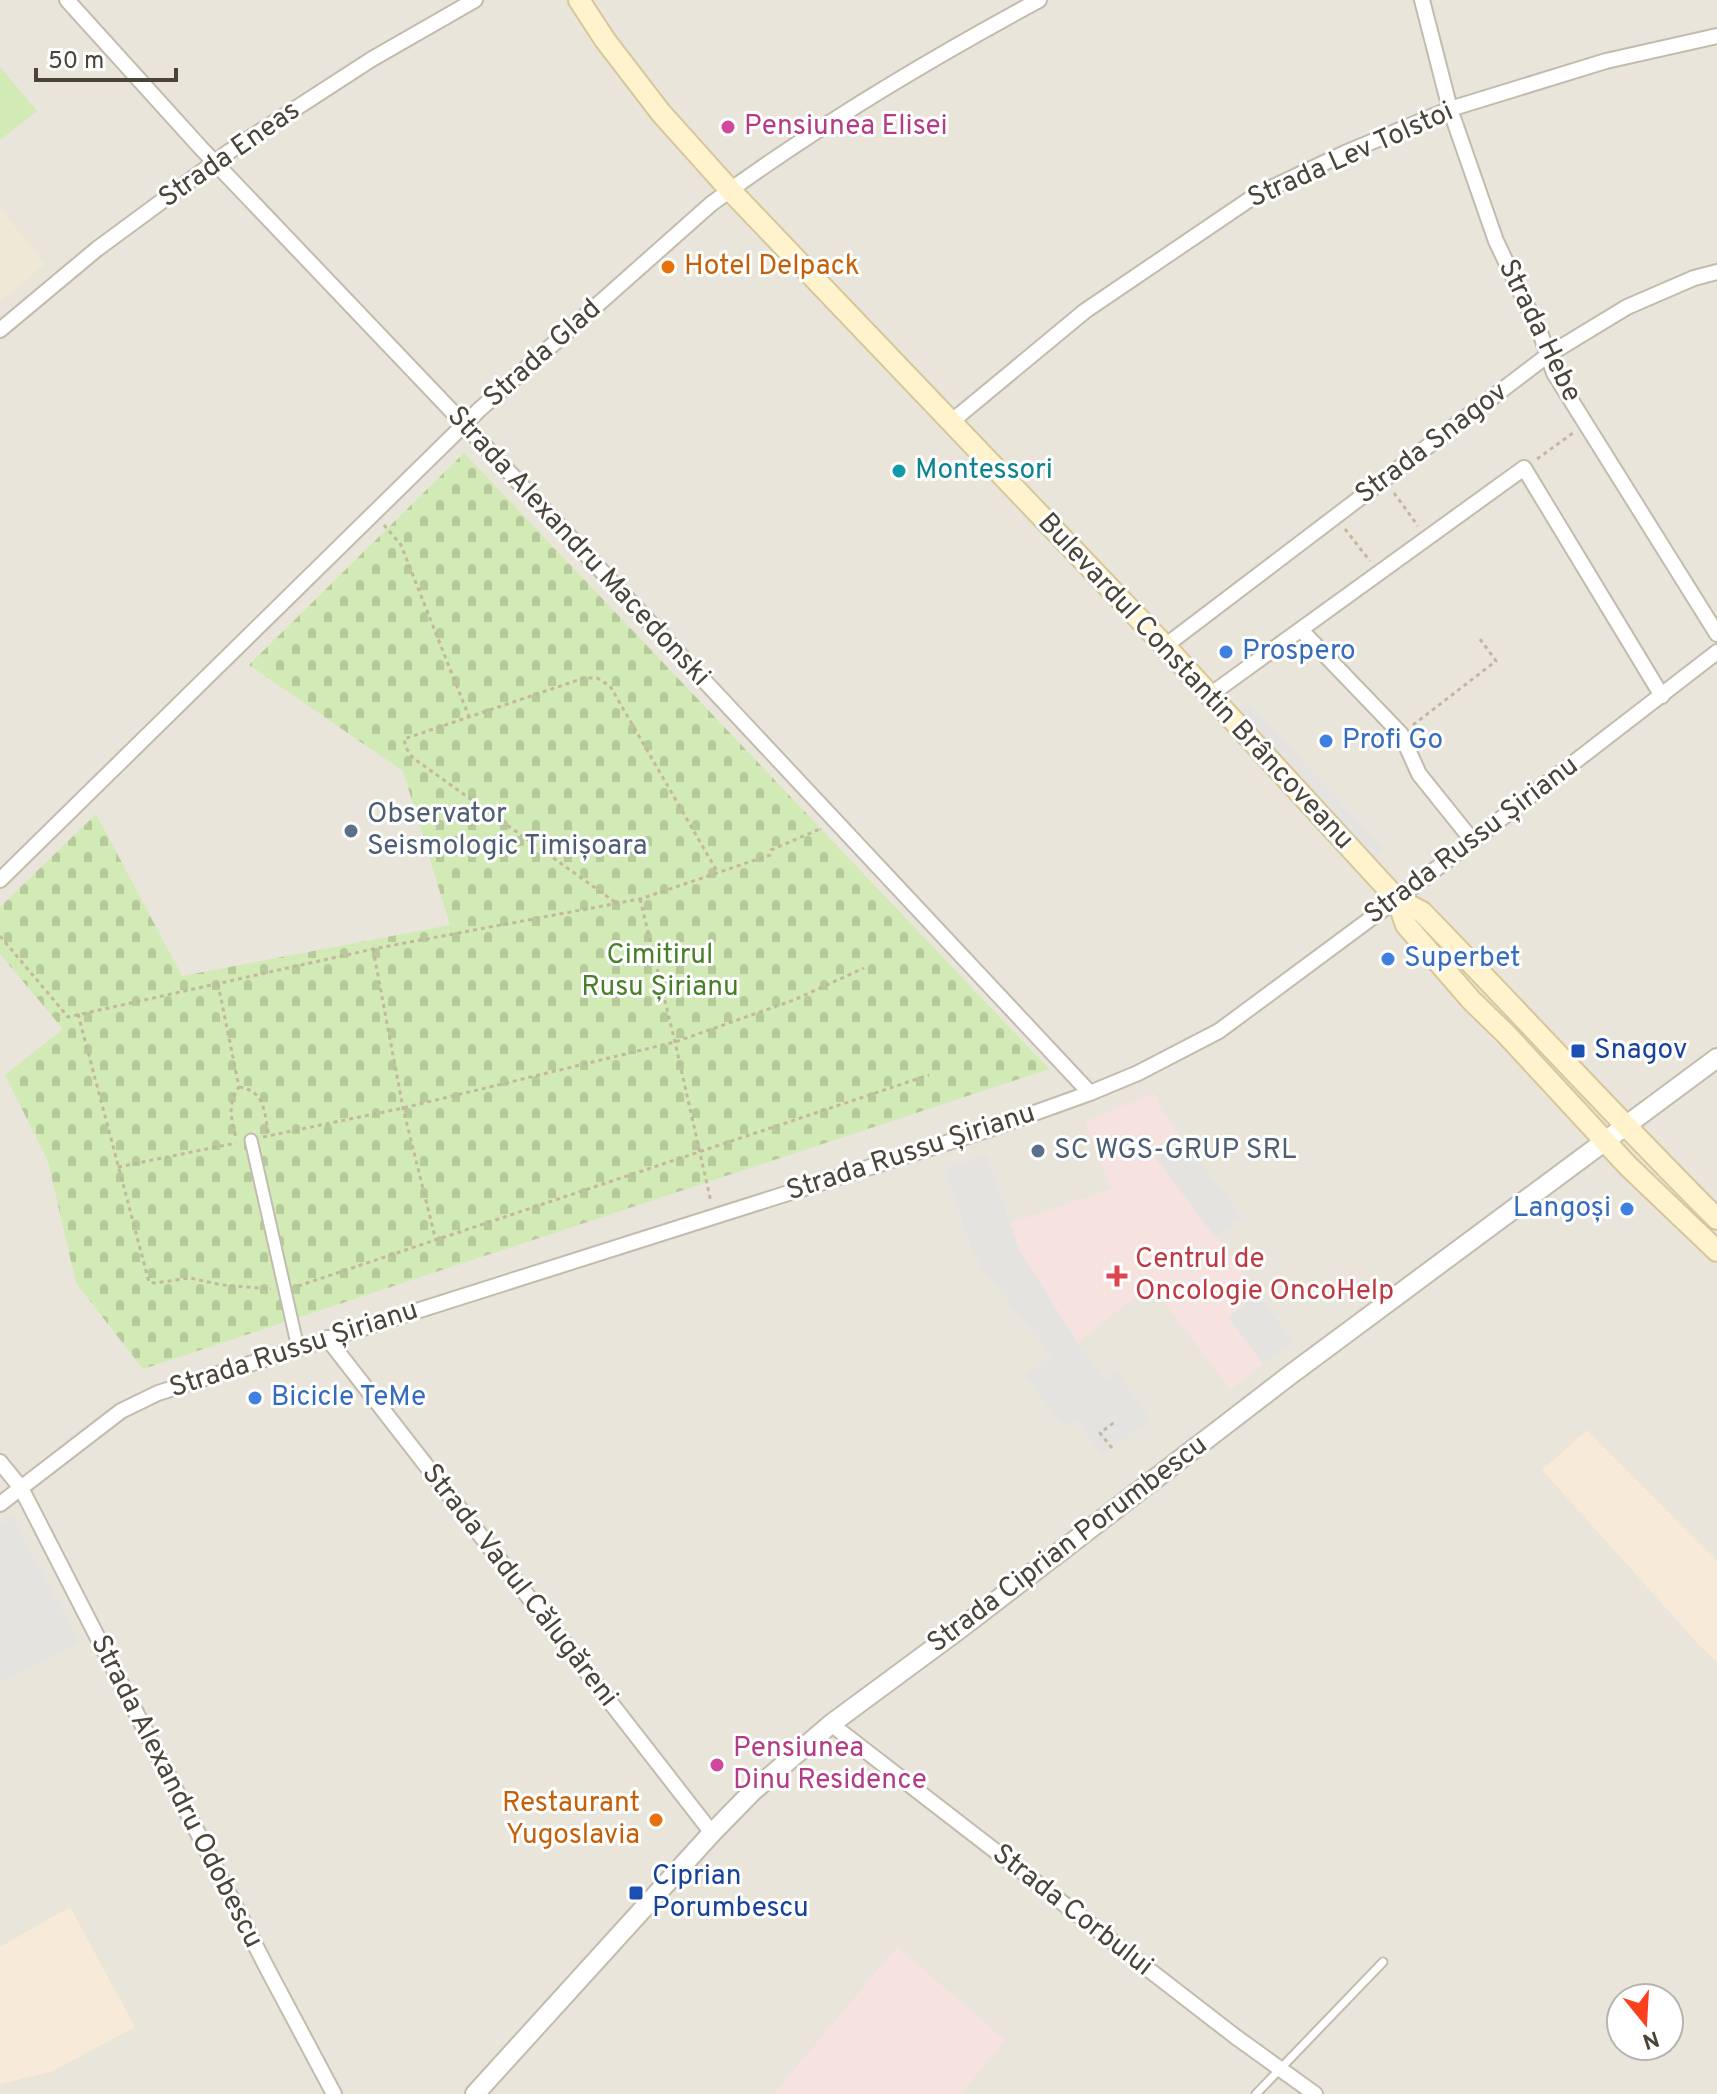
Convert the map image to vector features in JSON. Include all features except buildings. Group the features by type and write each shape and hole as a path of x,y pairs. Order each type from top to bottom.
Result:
{"main road":[{"name":"Bulevardul Constantin Brâncoveanu","path":"579,0 605,40 661,113 730,190 1165,646 1397,899 1422,912 1717,1219"},
{"name":"Bulevardul Constantin Brâncoveanu","path":"1397,899 1406,925 1472,1001 1628,1166 1717,1251"}],"street":[{"name":"Strada Alexandru Macedonski","path":"67,0 215,162 1090,1093"},
{"name":"Strada Eneas","path":"0,330 97,249 215,162 372,59 475,0"},
{"name":"Strada Glad","path":"0,880 465,425 711,204 896,81 1039,0"},
{"name":"Strada Hebe","path":"1422,0 1450,109 1496,241 1541,335 1554,373 1717,634"},
{"name":"Strada Lev Tolstoi","path":"951,422 1085,311 1256,195 1450,109 1606,61 1717,36"},
{"name":"Strada Snagov","path":"1165,646 1548,355 1627,307 1694,278 1717,272"},
{"path":"1210,695 1524,468 1662,696"},
{"path":"1301,630 1401,734 1419,774 1472,840"},
{"name":"Strada Russu Șirianu","path":"0,1504 121,1411 158,1393 987,1130 1138,1073 1219,1031 1397,899 1717,652"},
{"name":"Strada Ciprian Porumbescu","path":"475,2094 712,1833 752,1792 831,1724 1278,1384 1717,1058"},
{"path":"251,1140 298,1348"},
{"name":"Strada Vadul Călugăreni","path":"327,1338 712,1833"},
{"name":"Strada Alexandru Odobescu","path":"0,1462 21,1488 334,2094"},
{"name":"Strada Corbului","path":"831,1724 1236,2037 1315,2094"}],"lane":[{"path":"1256,2094 1383,1962"}],"path":[{"path":"1524,468 1585,425"},
{"path":"1384,480 1427,539"},
{"path":"373,514 401,545 469,717"},
{"path":"1336,516 1379,574"},
{"path":"1401,734 1496,661 1480,639"},
{"path":"617,903 413,758 404,739 584,678 597,678 610,686 718,873"},
{"path":"0,936 68,1017 373,949 640,899 770,855 771,850 821,829 834,819"},
{"path":"640,899 714,1217"},
{"path":"373,949 403,1108 436,1241"},
{"path":"251,1140 403,1108 675,1042 794,1000 864,968"},
{"path":"118,1167 237,1143 231,1098 239,1087 218,984"},
{"path":"78,1014 149,1282 155,1283 190,1278 265,1289 301,1286 929,1075"},
{"path":"239,1087 251,1089 259,1096 269,1136"},
{"path":"1112,1448 1100,1433 1116,1421"}],"shaded area":[{"path":"0,0 1717,0 1717,2094 0,2094"},
{"path":"0,208 45,264 0,301"},
{"path":"1249,703 1384,849 1372,860 1237,715"},
{"name":"Centrul de Oncologie OncoHelp","path":"1154,1093 1169,1121 1242,1216 1216,1237 1294,1341 1230,1389 1151,1285 1077,1342 1104,1380 1117,1371 1151,1419 1103,1456 1075,1419 1064,1427 1024,1376 1051,1355 981,1268 944,1168 987,1155 1010,1223 1111,1189 1085,1122"},
{"path":"1180,1136 1242,1216 1215,1237 1154,1156"},
{"path":"987,1155 1019,1249 1104,1380 1117,1371 1151,1419 1103,1456 1075,1419 1064,1427 1024,1376 1051,1355 981,1268 970,1245 944,1168"},
{"path":"1258,1294 1294,1341 1263,1364 1228,1317"},
{"path":"1587,1430 1717,1561 1717,1662 1542,1470"},
{"path":"12,1516 79,1643 0,1682 0,1525"},
{"path":"70,1907 135,2027 51,2072 0,2084 0,1947"},
{"path":"897,1947 1005,2040 965,2089 960,2094 774,2094"}],"green space":[{"path":"0,67 37,111 0,140"},
{"name":"Cimitirul Rusu Șirianu","path":"464,453 1049,1069 143,1369 76,1283 48,1161 5,1075 63,1029 0,954 0,907 96,814 182,976 450,925 403,771 249,665"}],"place":[{"name":"Pensiunea Elisei","path":"728,127"},
{"name":"Hotel Delpack","path":"668,267"},
{"name":"Montessori","path":"899,471"},
{"name":"Prospero","path":"1226,652"},
{"name":"Profi Go","path":"1326,741"},
{"name":"Observator Seismologic Timișoara","path":"351,831"},
{"name":"Superbet","path":"1388,959"},
{"name":"Snagov","path":"1578,1051"},
{"name":"SC WGS-GRUP SRL","path":"1038,1151"},
{"name":"Langoși","path":"1627,1209"},
{"name":"Centrul de Oncologie OncoHelp","path":"1117,1276"},
{"name":"Bicicle TeMe","path":"255,1398"},
{"name":"Pensiunea Dinu Residence","path":"717,1765"},
{"name":"Restaurant Yugoslavia","path":"656,1820"},
{"name":"Ciprian Porumbescu","path":"636,1893"}]}
